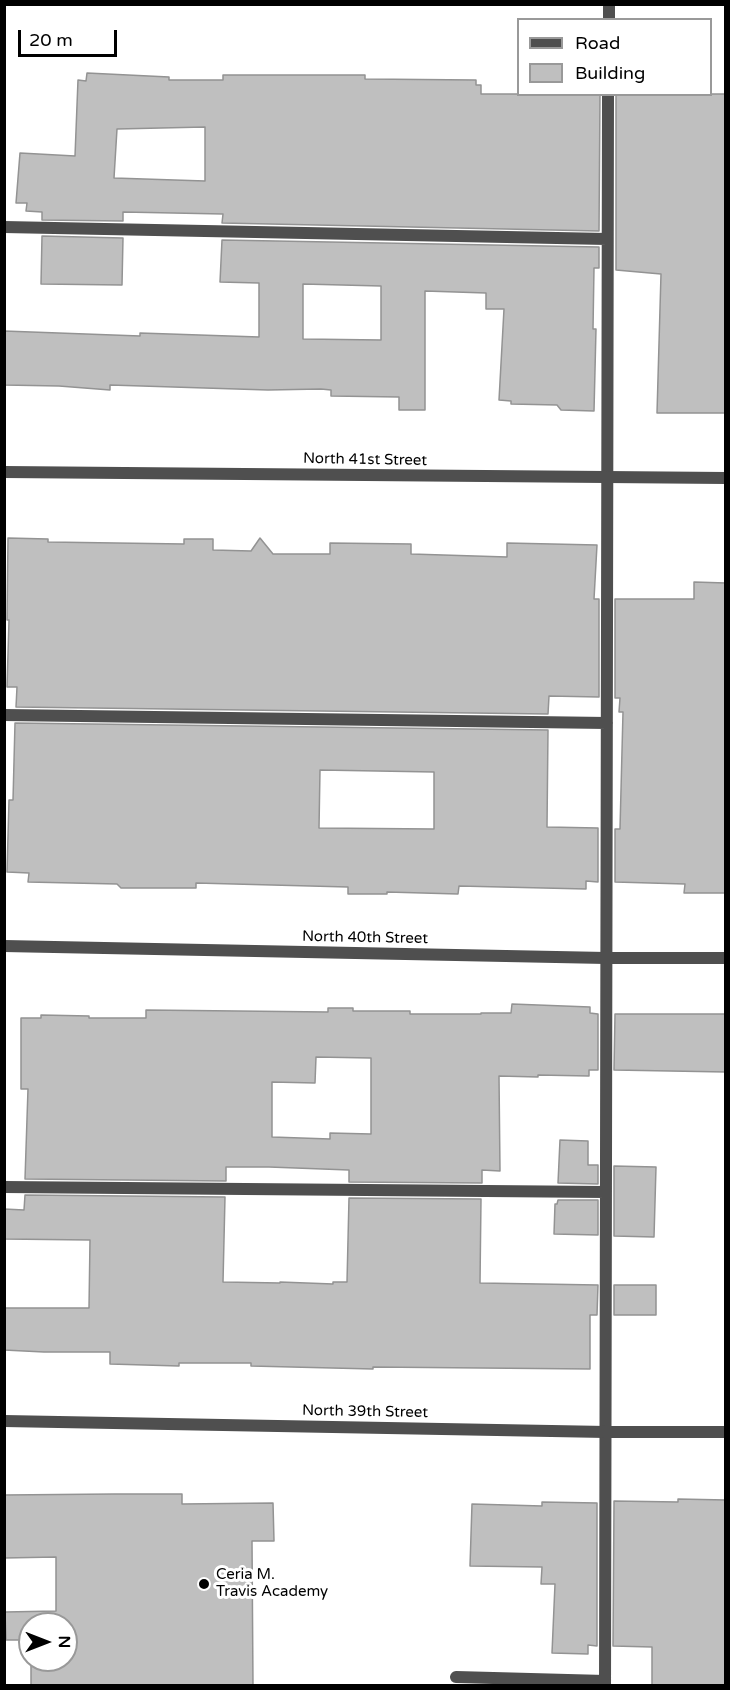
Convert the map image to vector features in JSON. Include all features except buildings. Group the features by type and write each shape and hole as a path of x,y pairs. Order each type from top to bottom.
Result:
{"street":[{"path":"456,1677 605,1683 608,96"},
{"path":"4,227 607,239"},
{"name":"North 41st Street","path":"4,472 726,478"},
{"path":"4,715 607,723"},
{"name":"North 40th Street","path":"4,946 606,958 726,958"},
{"path":"4,1187 606,1192"},
{"name":"North 39th Street","path":"4,1421 606,1432 726,1432"}],"place":[{"name":"Ceria M. Travis Academy","path":"204,1584"}]}
